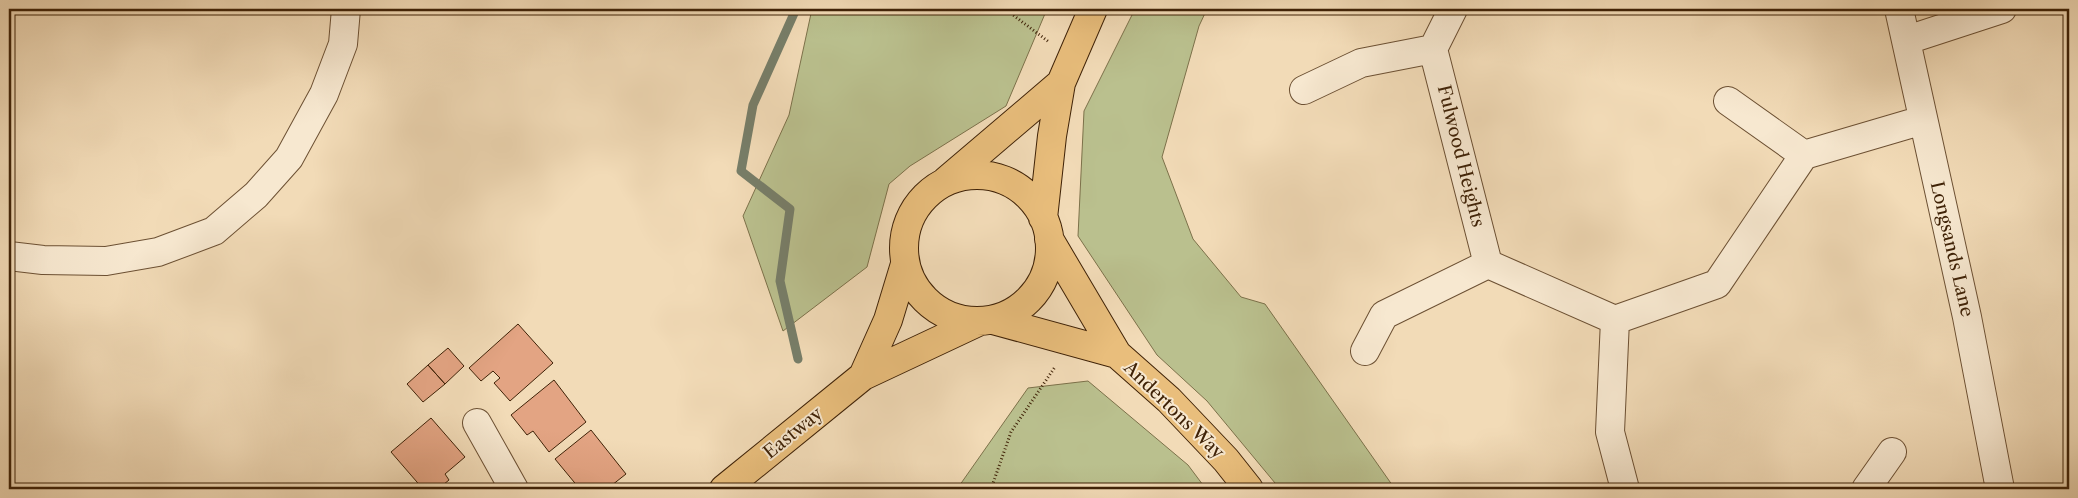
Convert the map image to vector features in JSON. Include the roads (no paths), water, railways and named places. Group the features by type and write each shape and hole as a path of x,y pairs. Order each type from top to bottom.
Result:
{"main road":[{"path":"1061,83 924,197 910,217 904,240 905,264 914,287 931,306 953,318 986,321 1013,312 1030,298 1042,281 1049,260 1046,228 1052,136 1061,83 1093,9"},
{"path":"943,183 966,176 989,176 1011,184 1030,198 1046,228"},
{"name":"Andertons Way","path":"1046,228 1117,354 1169,400 1226,460 1249,489"},
{"name":"Eastway","path":"863,376 888,320 905,264"},
{"name":"Andertons Way","path":"986,321 1117,354"},
{"name":"Eastway","path":"724,489 863,376 986,321"}],"street":[{"path":"9,256 43,260 106,261 158,252 214,231 256,195 289,158 324,94 343,44 346,9"},
{"path":"1304,90 1361,63 1433,49 1453,9"},
{"name":"Longsands Lane","path":"1899,9 1967,317 2000,489"},
{"path":"1907,40 2002,9"},
{"name":"Fulwood Heights","path":"1433,49 1488,264"},
{"path":"1728,101 1804,155"},
{"path":"1365,350 1384,315 1488,264 1615,320 1717,284 1804,155 1923,120"},
{"path":"1615,320 1610,432 1625,489"},
{"path":"477,424 514,489"},
{"path":"1866,489 1892,452"}],"waterway":[{"path":"796,9 753,105 741,171 790,209 780,281 798,359"}]}
